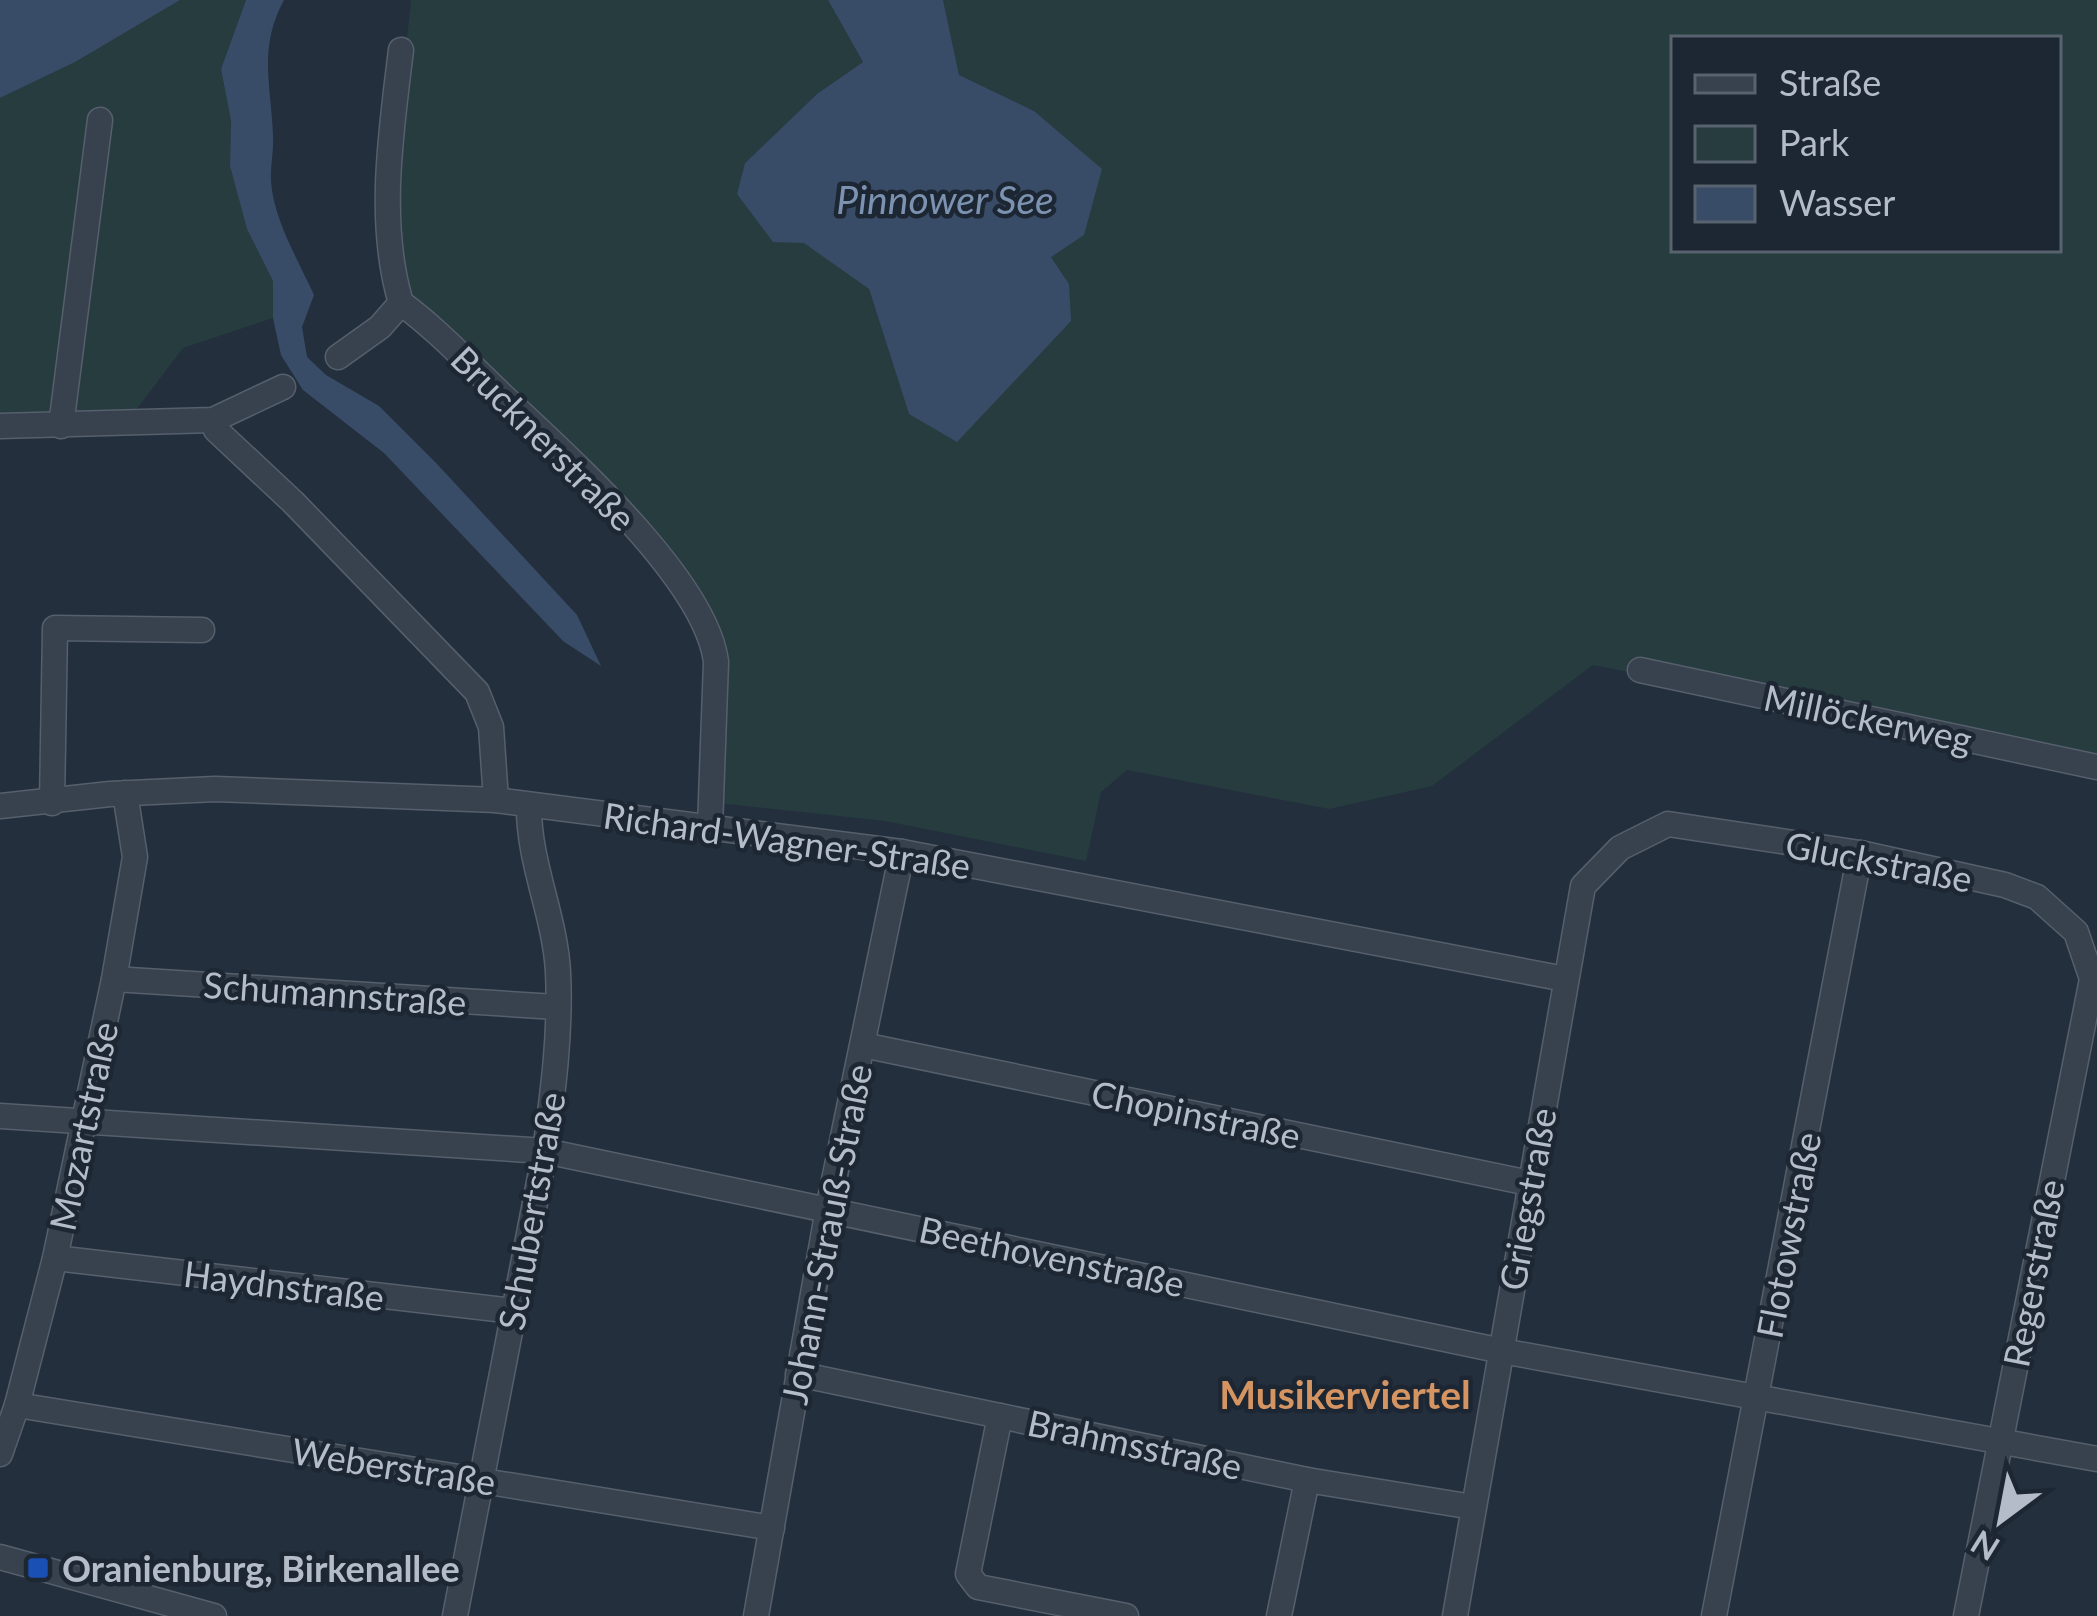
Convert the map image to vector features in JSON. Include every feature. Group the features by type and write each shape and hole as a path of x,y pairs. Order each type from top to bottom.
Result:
{"street":[{"path":"338,357 380,327 401,303 393,278 389,217 390,143 401,50"},
{"path":"61,426 100,120"},
{"name":"Brucknerstraße","path":"401,303 630,520 710,637 716,662 710,827"},
{"path":"0,426 213,420 283,387"},
{"path":"213,420 216,430 310,519 477,692 491,727 496,800"},
{"path":"52,802 55,628 202,630"},
{"name":"Millöckerweg","path":"1640,670 2097,767"},
{"name":"Richard-Wagner-Straße","path":"0,806 125,793 289,790 496,800 902,852 1565,980"},
{"name":"Mozartstraße","path":"0,1454 55,1258 114,979 135,857 125,793"},
{"name":"Schubertstraße","path":"455,1616 556,1077 558,970 529,836 529,805"},
{"name":"Gluckstraße","path":"1668,824 1860,853 2005,885 2037,897 2076,932"},
{"name":"Griegstraße","path":"1455,1616 1583,886 1620,848 1668,824"},
{"name":"Johann-Strauß-Straße","path":"756,1616 828,1209 902,852"},
{"name":"Flotowstraße","path":"1714,1616 1860,853"},
{"name":"Regerstraße","path":"1966,1616 2092,979 2076,932"},
{"name":"Schumannstraße","path":"114,979 556,1007"},
{"name":"Chopinstraße","path":"863,1045 1529,1183"},
{"name":"Beethovenstraße","path":"0,1116 545,1151 1502,1352 2097,1459"},
{"name":"Haydnstraße","path":"55,1258 513,1312"},
{"name":"Brahmsstraße","path":"798,1374 1307,1480 1473,1508"},
{"name":"Weberstraße","path":"17,1406 772,1528"},
{"path":"1000,1416 968,1574 978,1587 1126,1616"},
{"path":"1279,1616 1307,1480"},
{"path":"0,1557 214,1616"}],"green space":[{"path":"180,0 246,0 221,69 231,121 230,166 247,229 273,281 273,318 183,348 127,422 0,431 0,98 74,62"},
{"path":"411,0 828,0 863,62 817,94 745,163 737,194 869,289 909,414 1069,284 1051,257 1034,111 959,75 943,0 2097,0 2097,764 1593,665 1432,786 1329,809 1127,770 1101,792 1086,861 885,821 718,803 724,651 665,551 410,301 395,237 399,111"}],"water":[{"path":"0,0 180,0 75,62 0,98"},
{"path":"246,0 284,0 269,50 271,182 282,225 314,295 302,327 307,357 326,375 379,406 437,464 577,615 601,666 563,641 384,453 303,390 281,355 273,318 273,281 247,229 230,166 231,121 221,69"},
{"name":"Pinnower See","path":"828,0 943,0 959,75 1034,111 1102,169 1084,235 1051,257 1069,284 1071,321 957,442 909,414 869,289 804,243 773,242 737,194 745,163 817,94 863,62"}],"place":[{"name":"Oranienburg, Birkenallee","path":"38,1568"}],"district":[{"name":"Musikerviertel","path":"1345,1394"}]}
